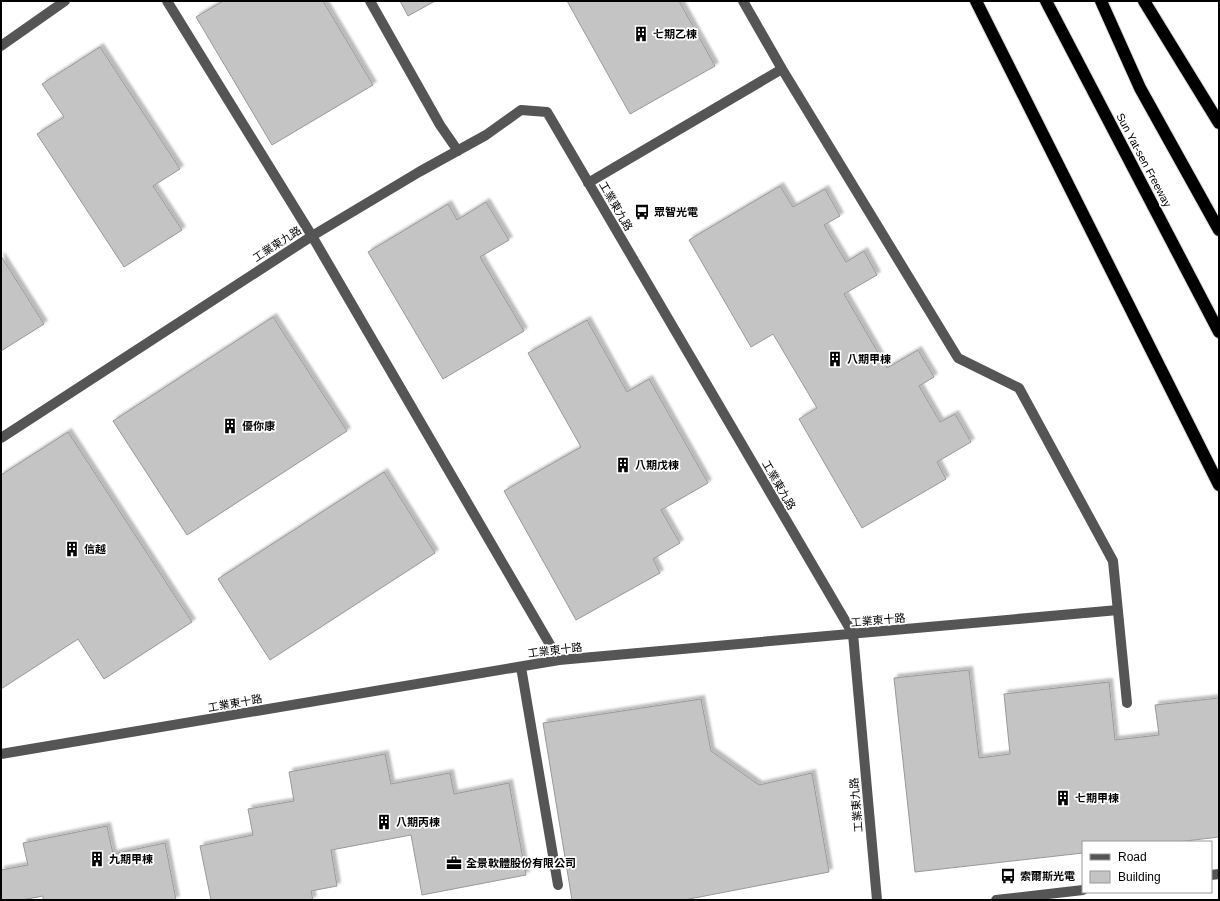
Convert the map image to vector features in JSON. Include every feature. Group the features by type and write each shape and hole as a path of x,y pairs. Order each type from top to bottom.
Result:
{"highway":[{"path":"976,1 1219,485"},
{"name":"Sun Yat-sen Freeway","path":"1046,1 1219,332"},
{"path":"1101,1 1140,88 1219,230"},
{"path":"1144,1 1219,123"}],"street":[{"path":"1,46 65,1"},
{"path":"167,1 312,236 559,660"},
{"path":"370,1 440,125 458,151"},
{"path":"743,1 782,69 958,358 1019,388 1113,561 1127,703"},
{"path":"588,183 782,69"},
{"name":"工業東九路","path":"1,438 312,236 486,135 521,110 547,112 853,634 877,900"},
{"name":"工業東十路","path":"1,754 559,660 1118,610"},
{"path":"521,667 558,885"},
{"path":"996,900 1082,890"}],"building":[{"path":"223,1 323,1 373,85 272,145 196,17"},
{"path":"400,1 435,1 408,16"},
{"name":"七期乙棟","path":"567,1 679,1 715,66 630,114"},
{"path":"100,47 180,169 153,186 182,230 124,267 37,134 64,117 42,84"},
{"name":"八期甲棟","path":"780,186 793,207 825,189 840,216 824,225 846,262 864,251 877,275 844,294 887,368 918,350 934,377 919,386 940,422 955,414 971,442 937,462 946,479 862,528 799,419 817,408 773,334 751,347 689,240"},
{"path":"486,202 509,240 480,257 524,331 443,379 368,252 448,204 457,220"},
{"path":"1,256 44,324 1,351"},
{"name":"優你康","path":"273,317 347,431 187,535 113,421"},
{"name":"八期戊棟","path":"587,320 627,392 649,379 708,483 661,510 680,543 653,559 660,573 576,620 504,491 581,447 528,353"},
{"name":"信越","path":"68,432 192,622 104,679 78,639 1,689 1,475"},
{"path":"384,472 435,553 270,660 218,579"},
{"name":"七期甲棟","path":"969,670 979,758 1010,754 1004,694 1109,682 1115,740 1159,735 1155,705 1219,698 1219,837 1185,841 1082,841 1082,853 915,872 894,678"},
{"path":"701,699 711,751 759,785 812,773 829,872 684,900 572,900 543,723"},
{"name":"八期丙棟","path":"385,754 391,784 450,773 454,794 509,783 526,875 422,895 411,835 331,850 337,886 311,891 313,900 211,900 200,846 253,835 248,809 294,801 289,772"},
{"name":"九期甲棟","path":"107,826 113,854 165,843 176,900 43,900 43,896 22,900 1,900 1,870 28,865 23,843"}],"place":[{"name":"七期乙棟","path":"641,34"},
{"name":"眾智光電","path":"642,212"},
{"name":"八期甲棟","path":"835,359"},
{"name":"優你康","path":"230,426"},
{"name":"八期戊棟","path":"623,465"},
{"name":"信越","path":"72,549"},
{"name":"七期甲棟","path":"1063,798"},
{"name":"八期丙棟","path":"384,822"},
{"name":"九期甲棟","path":"97,859"},
{"name":"全景軟體股份有限公司","path":"454,863"},
{"name":"索爾斯光電","path":"1008,876"}]}
